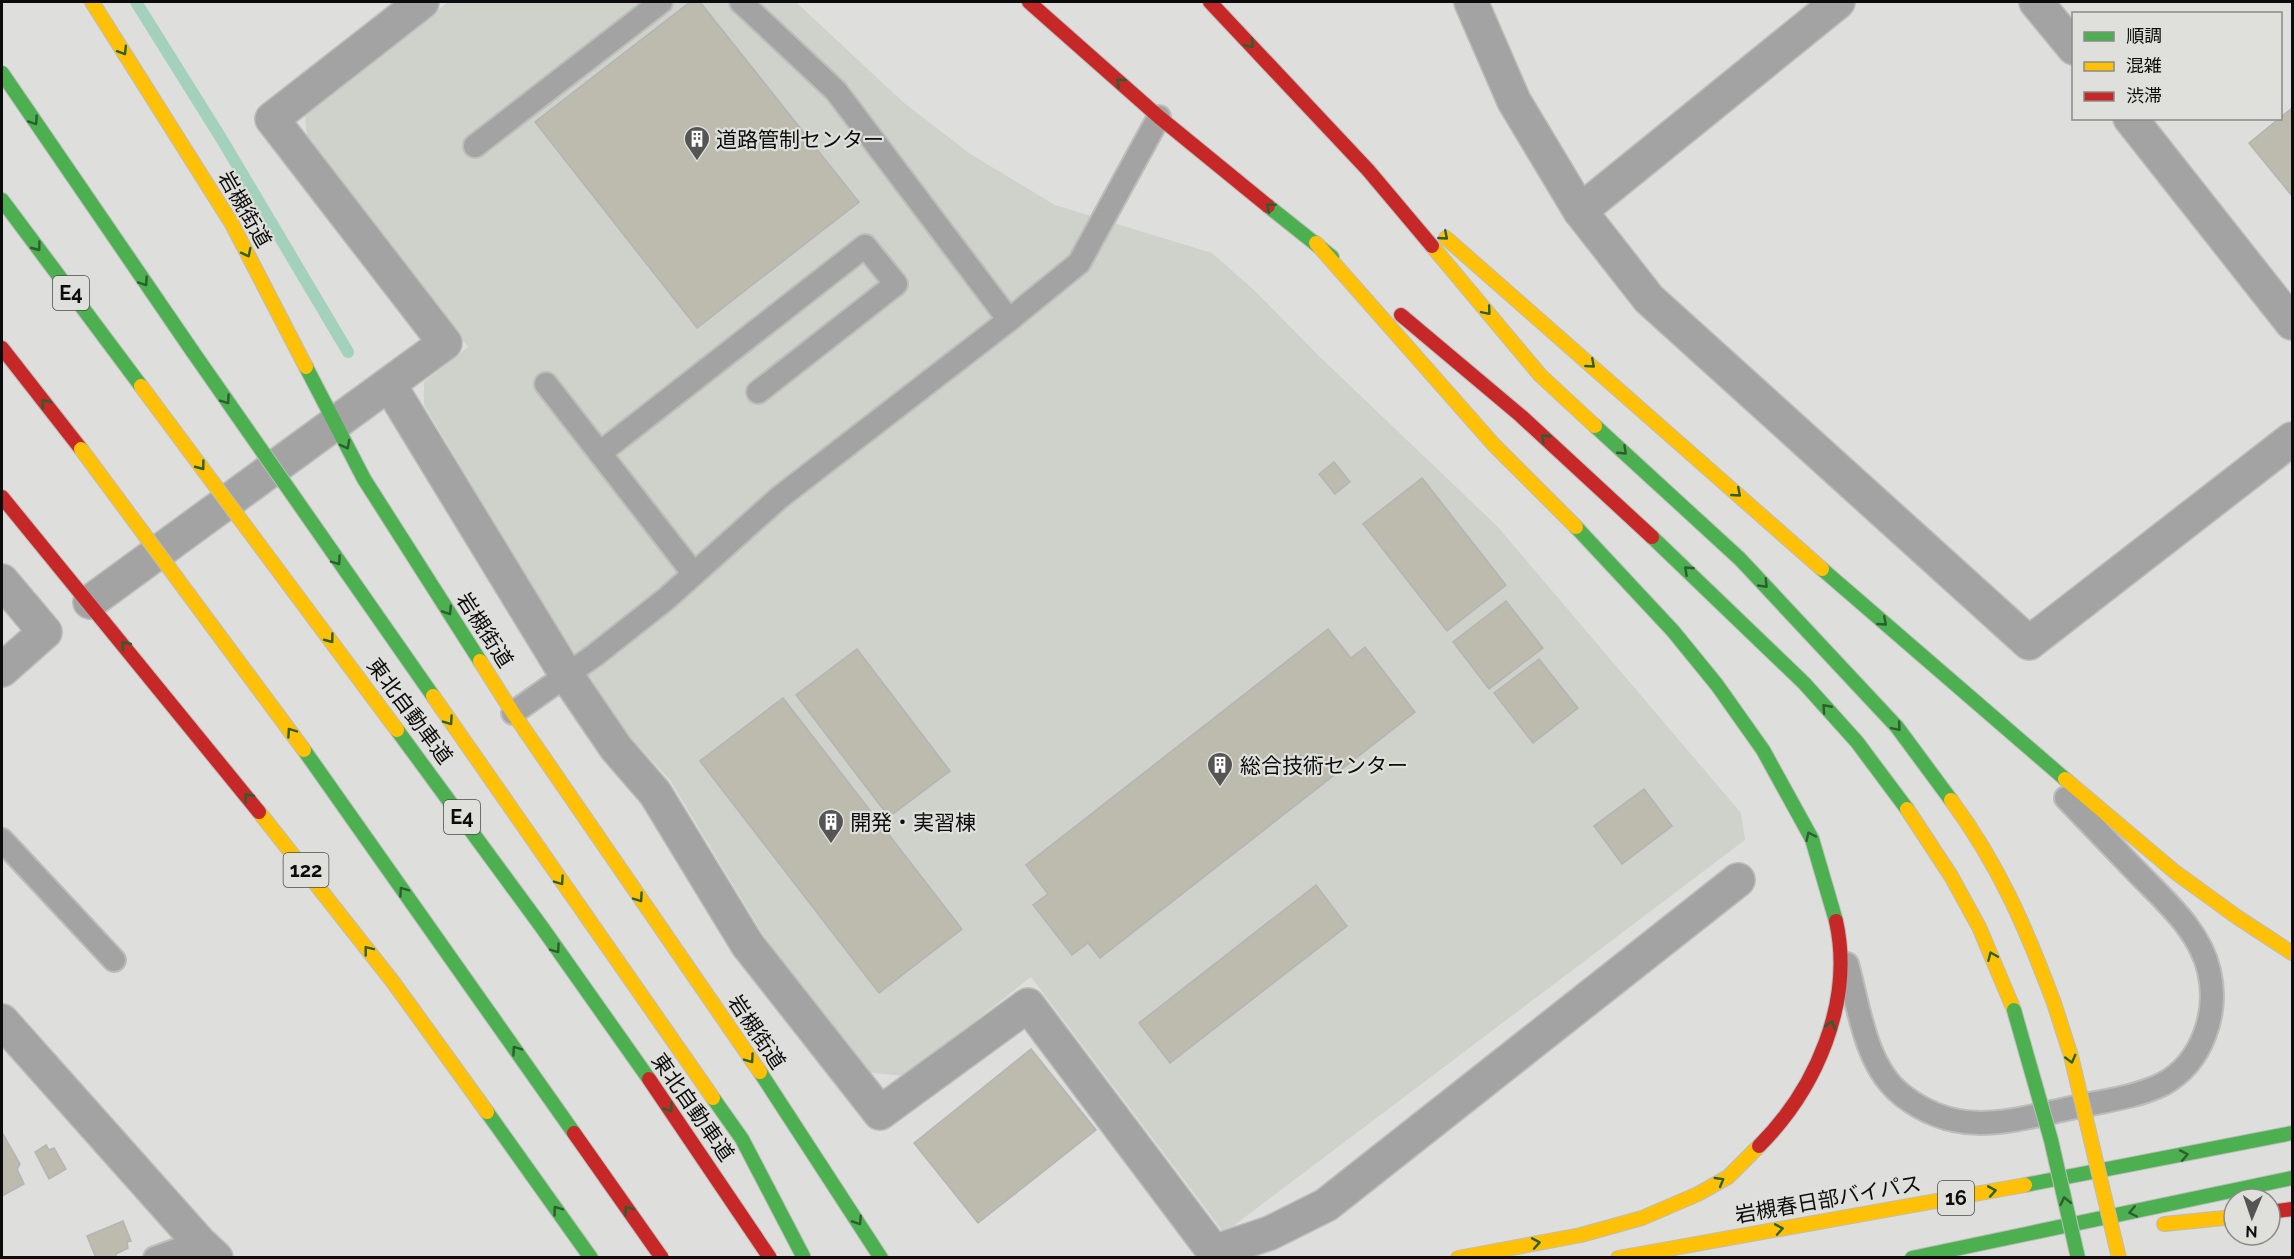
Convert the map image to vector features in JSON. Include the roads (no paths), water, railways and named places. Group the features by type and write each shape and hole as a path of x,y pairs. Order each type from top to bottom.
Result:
{"highway":[{"name":"岩槻街道","path":"92,2 232,224 364,478 513,713 761,1074 881,1257"},
{"path":"1029,2 1159,117 1316,243 1521,416 1713,594 1811,691 1857,742 1908,810 1951,876 1979,927 2014,1010 2051,1140 2078,1257"},
{"path":"1210,2 1368,170 1540,375 1740,558 1897,727 1972,828 2006,886 2054,1003 2071,1056 2119,1257"},
{"path":"2,73 193,352 742,1139 804,1257"},
{"path":"1368,170 1978,706 2175,872 2292,953"},
{"name":"東北自動車道","path":"2,200 451,801 707,1162 770,1257"},
{"path":"1316,243 1494,445 1594,545 1672,631 1717,685 1763,750 1812,839 1831,898 1841,943 1840,988 1822,1053 1806,1085 1785,1115 1764,1141 1728,1177 1698,1194 1642,1218 1581,1235 1458,1257"},
{"path":"2,348 81,449 277,712 662,1257"},
{"name":"122","path":"2,497 268,822 393,982 591,1257"},
{"path":"393,982 483,1131"},
{"name":"岩槻春日部バイパス","path":"1618,1257 2042,1182 2292,1133"},
{"name":"16","path":"1912,1257 1964,1251 2292,1178"},
{"path":"2152,1226 2222,1218"},
{"path":"1964,1251 2129,1228"}],"street":[{"path":"90,602 445,343 273,119 422,2"},
{"path":"1471,2 1514,101 1580,211 1649,299 2029,643 2292,439"},
{"path":"1580,211 1838,2"},
{"path":"2036,2 2072,47"},
{"path":"2132,120 2292,322"},
{"path":"389,384 567,676 616,748 655,793 747,944 880,1113 1028,1005 1215,1255 1270,1233 1326,1205 1738,880"},
{"path":"2,581 45,632 2,670"},
{"path":"2,1021 208,1250"}],"lane":[{"path":"475,146 661,2"},
{"path":"741,2 836,91 1009,320"},
{"path":"513,713 567,676 666,599 780,497 1009,320 1079,262 1159,117"},
{"path":"600,453 865,246 896,284 758,392"},
{"path":"546,384 694,574"},
{"path":"1841,943 1869,1045 1886,1080 1923,1109 1946,1118 1969,1123 1997,1124 2140,1093 2164,1083 2183,1069 2198,1049 2209,1024 2211,997 2210,972 2204,953 2182,919 1978,706"},
{"path":"2,840 114,960"},
{"path":"155,1257 208,1250"}],"waterway":[{"path":"136,2 221,138 348,352"}],"place":[{"name":"道路管制センター","path":"697,162"},
{"name":"総合技術センター","path":"1220,788"},
{"name":"開発・実習棟","path":"831,845"}]}
